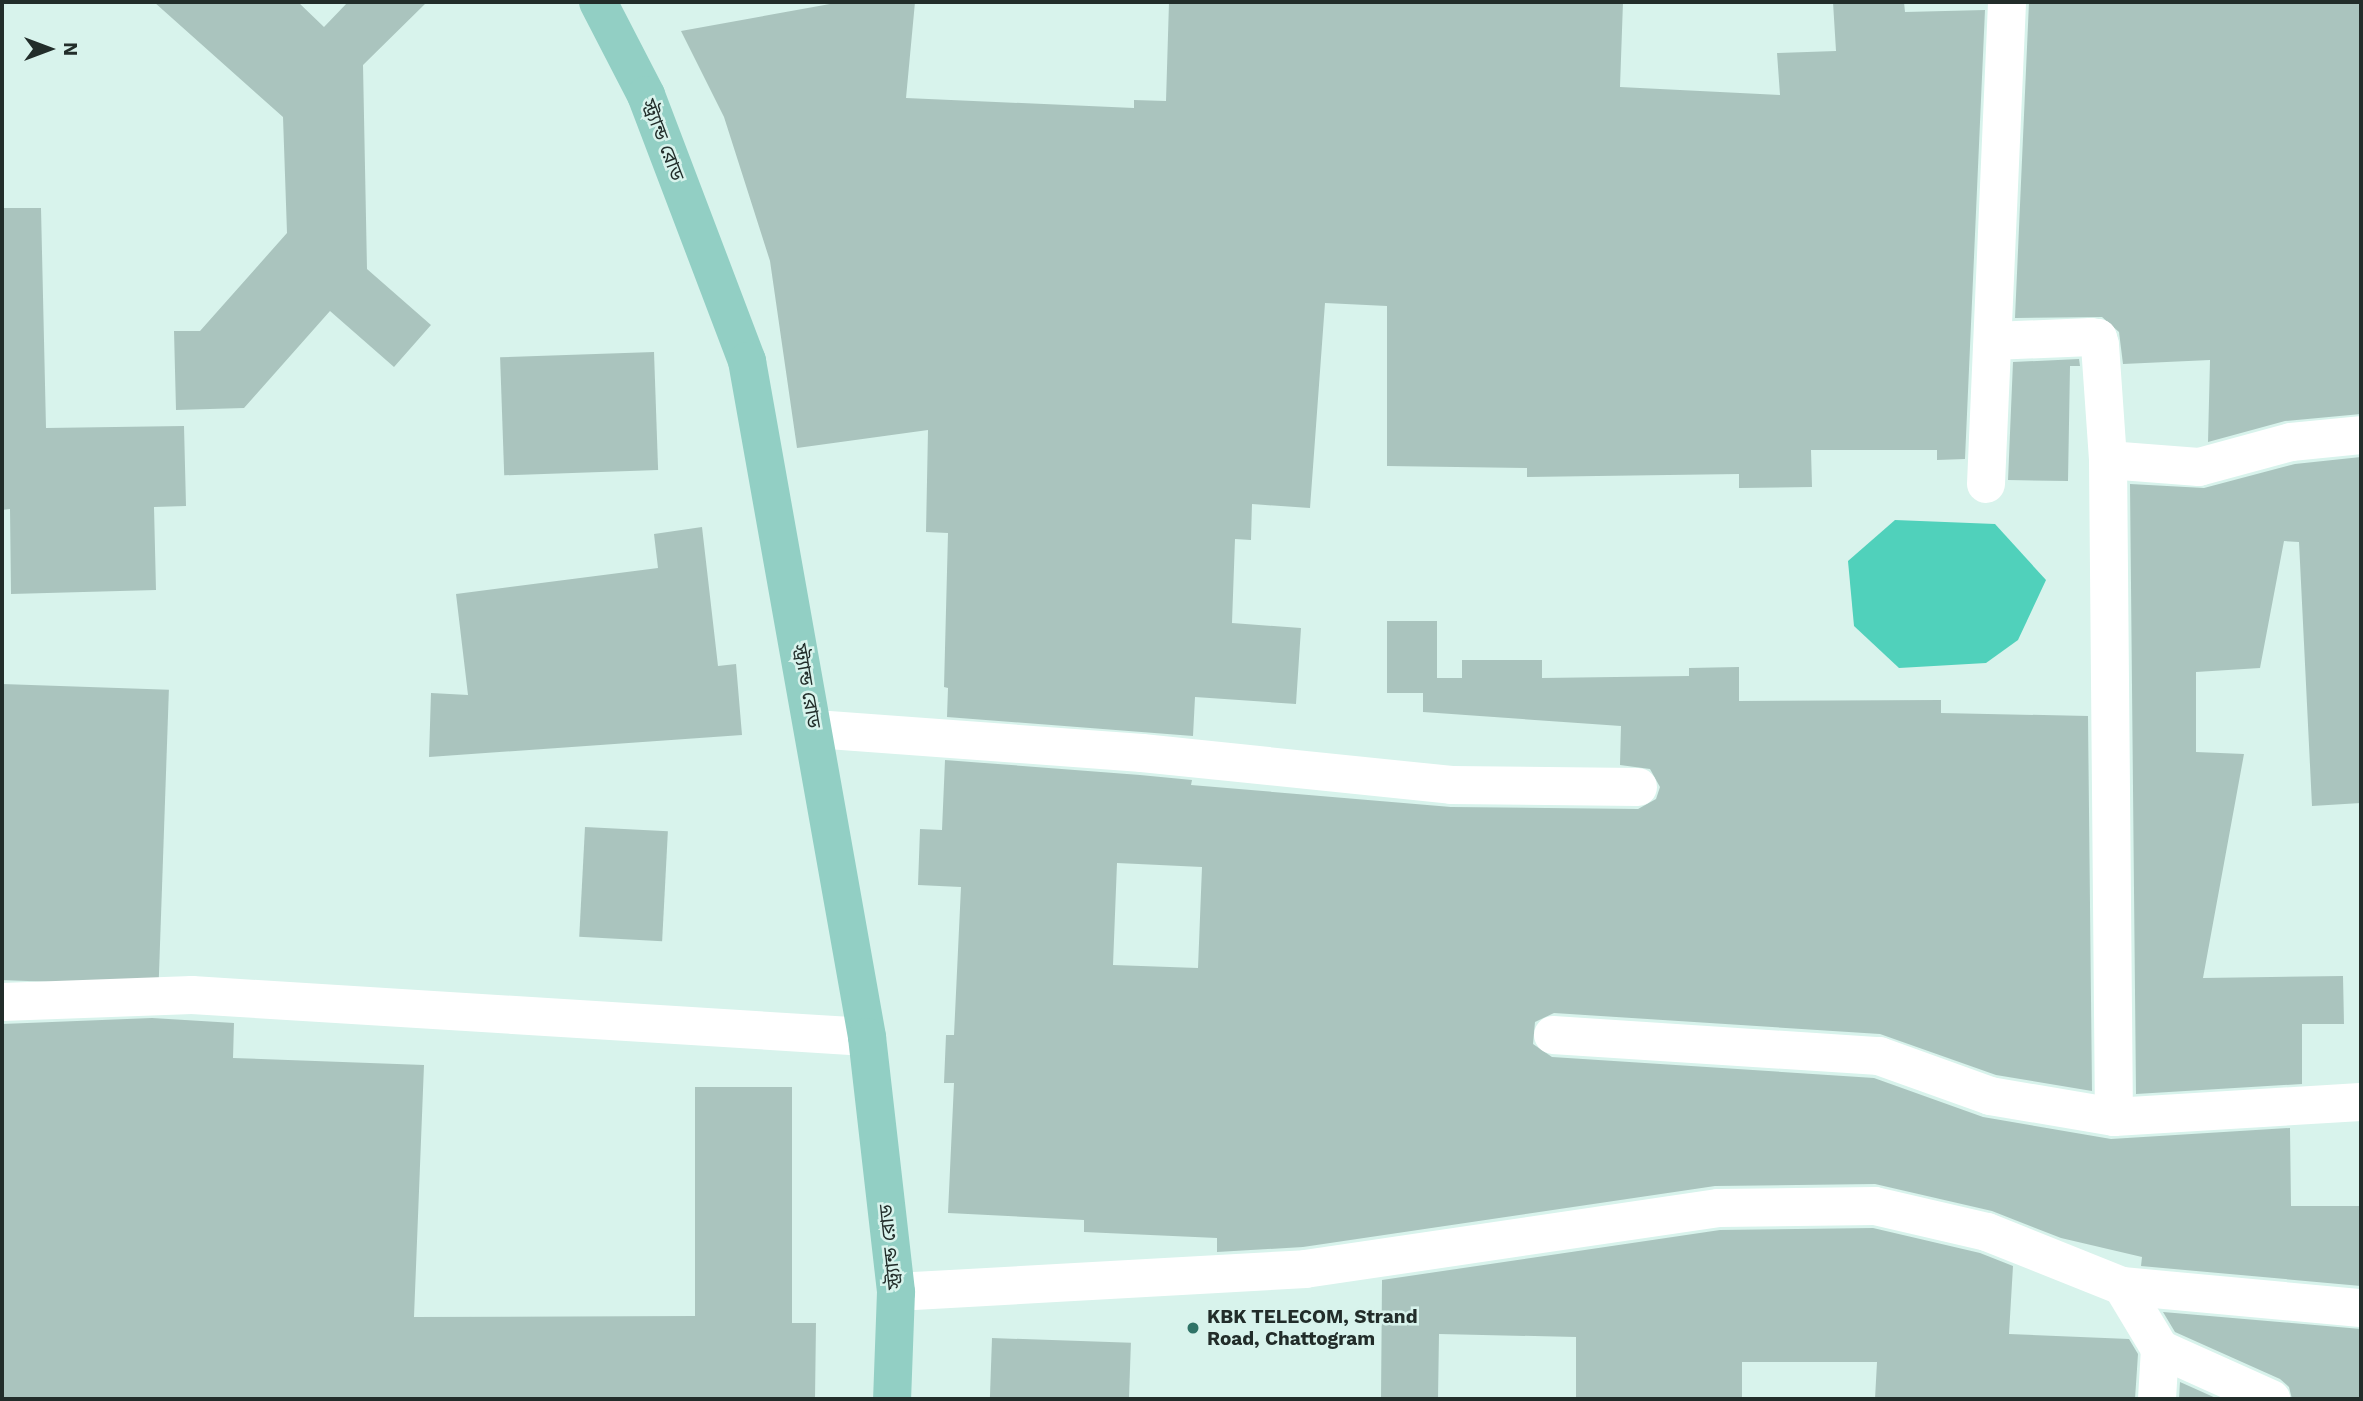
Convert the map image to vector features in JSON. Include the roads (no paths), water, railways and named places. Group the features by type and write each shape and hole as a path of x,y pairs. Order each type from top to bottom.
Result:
{"main road":[{"name":"স্ট্র্যান্ড রোড","path":"598,2 646,95 747,361 815,729 867,1037 896,1292 892,1399"}],"street":[{"path":"1986,484 2007,2"},
{"path":"1993,341 2098,338 2108,460 2114,1116"},
{"path":"2108,460 2199,467 2291,442 2361,435"},
{"path":"815,729 1142,753 1451,785 1638,787"},
{"path":"2,1002 192,995 867,1037"},
{"path":"1553,1035 1879,1056 1990,1096 2114,1116 2361,1102"},
{"path":"896,1292 1305,1269 1718,1208 1875,1206 1987,1232 2122,1286 2361,1308"},
{"path":"2122,1286 2160,1349 2157,1399"},
{"path":"2160,1349 2272,1399"}],"place":[{"name":"KBK TELECOM, Strand Road, Chattogram","path":"1193,1328"}]}
